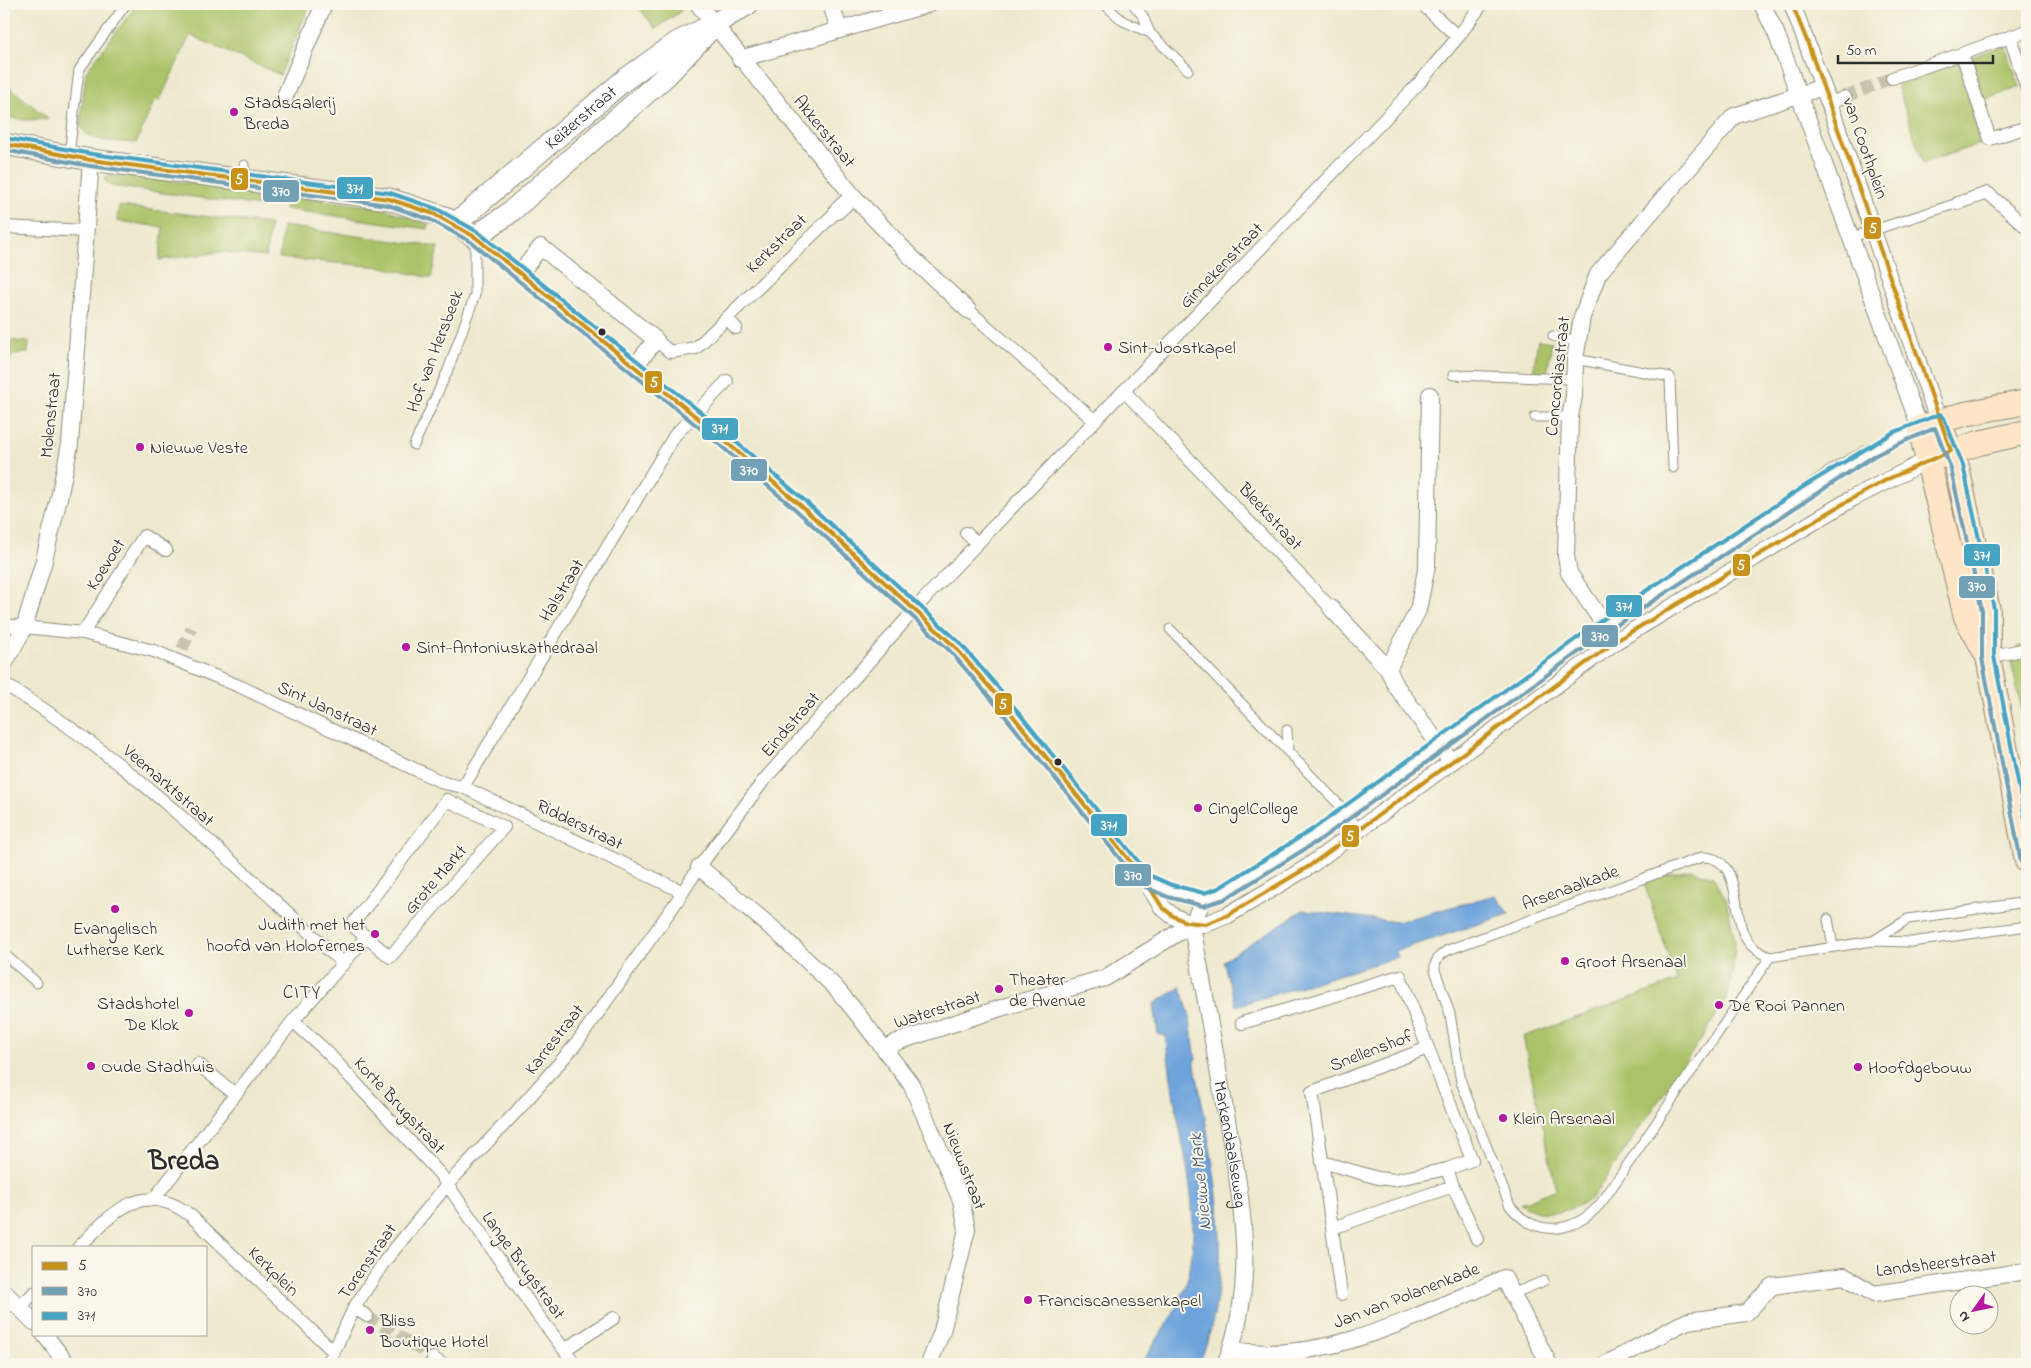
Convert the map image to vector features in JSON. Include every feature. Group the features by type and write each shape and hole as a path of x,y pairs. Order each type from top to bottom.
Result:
{"main road":[{"path":"1929,424 2027,402"},
{"path":"1929,424 1951,451 1957,467 1988,610 1988,657 2027,861"},
{"path":"1929,424 1928,460 1966,617 1988,657"},
{"path":"1928,460 1951,451 2026,433"}],"street":[{"path":"282,101 324,4"},
{"name":"Akkerstraat","path":"698,4 716,24 740,59 908,261 968,310 1094,422"},
{"name":"Keizerstraat","path":"455,224 623,81 676,44 716,24 748,4"},
{"path":"831,4 840,29"},
{"path":"740,59 929,4"},
{"path":"1422,4 1458,37"},
{"name":"Ginnekenstraat","path":"914,610 1420,82 1458,37 1482,4"},
{"path":"1145,880 1170,891 1204,900 1222,894 1347,813 1604,625 1841,468 1895,438 1929,424 1852,237 1776,33 1762,4"},
{"name":"van Coothplein","path":"1792,4 1873,230 1929,424"},
{"name":"Keizerstraat","path":"474,237 508,214 667,75 716,24"},
{"path":"1892,78 2027,31"},
{"path":"2010,37 2027,90"},
{"path":"1962,54 1990,139 2027,127"},
{"name":"Concordiastraat","path":"1604,625 1566,566 1570,417 1574,396 1575,359 1582,317 1598,274 1734,116 1823,87"},
{"path":"1829,103 1845,96"},
{"path":"4,144 91,160 143,160 245,173 389,199 430,212 455,224 474,237 693,415 799,504 970,663 1145,880 1162,907 1179,919 1192,924 1212,922 1308,867 1616,641 1853,498 1928,460"},
{"name":"Molenstraat","path":"4,664 24,628 55,517 70,444 91,160"},
{"path":"1958,203 1988,193 2027,228"},
{"name":"Kerkstraat","path":"656,340 670,352 696,348 852,196"},
{"path":"4,227 86,231"},
{"path":"519,274 541,247 656,340 634,367"},
{"path":"727,318 736,328"},
{"name":"Halstraat","path":"463,787 675,435 727,381"},
{"name":"Bleekstraat","path":"1124,391 1388,669 1396,686 1439,745"},
{"path":"1388,669 1418,610 1427,565 1430,395"},
{"path":"966,533 977,544"},
{"name":"Koevoet","path":"83,633 144,536 166,550"},
{"name":"Eindstraat","path":"699,867 764,780 914,610"},
{"path":"1604,625 1616,641"},
{"path":"4,626 24,628"},
{"name":"Sint Janstraat","path":"24,628 83,633 180,654 241,687 444,783 463,787"},
{"path":"1988,657 2027,650"},
{"name":"Veemarktstraat","path":"4,684 68,726 127,770 344,964"},
{"path":"1439,745 1452,762"},
{"name":"Ridderstraat","path":"463,787 683,892"},
{"path":"473,813 482,796"},
{"name":"Grote Markt","path":"447,800 504,828 390,957 366,937 352,925 447,800"},
{"name":"Karrestraat","path":"447,1185 560,1063 680,908 683,892 699,867"},
{"name":"Nieuwstraat","path":"699,867 777,932 813,966 855,1011 880,1052 911,1084 961,1200 967,1229 942,1332 929,1364"},
{"name":"Markendaalseweg","path":"1170,891 1176,905 1192,924 1243,1210 1245,1265 1243,1293 1228,1357"},
{"path":"1192,924 1196,912 1204,900"},
{"name":"Waterstraat","path":"880,1052 897,1042 1007,1006 1105,978 1192,924"},
{"path":"80,1246 104,1220 125,1205 143,1199 153,1200 293,1021 366,937"},
{"path":"1242,1023 1400,976 1428,1048"},
{"name":"Korte Brugstraat","path":"293,1021 326,1051 440,1174 447,1185"},
{"name":"Snellenshof","path":"1322,1162 1378,1178 1394,1180 1447,1170 1472,1160 1428,1048 1312,1092 1322,1162 1332,1228 1341,1294"},
{"path":"198,1064 235,1094"},
{"path":"1447,1170 1477,1239"},
{"name":"Torenstraat","path":"328,1364 354,1308 384,1262 447,1185"},
{"name":"Lange Brugstraat","path":"447,1185 536,1314 575,1364"},
{"path":"1332,1228 1453,1186"},
{"name":"Kerkplein","path":"153,1200 170,1203 190,1216 334,1352"},
{"name":"Landsheerstraat","path":"1606,1364 1688,1321 1746,1313 1772,1286 1844,1276 1874,1294 2027,1271"},
{"name":"Jan van Polanenkade","path":"1228,1357 1265,1354 1342,1342 1395,1324 1504,1278 1512,1294"},
{"path":"4,1292 32,1320"},
{"path":"1512,1294 1549,1364"},
{"path":"20,1307 32,1295"},
{"path":"354,1308 367,1316"},
{"path":"564,1350 614,1318"},
{"path":"46,1336 67,1364"}],"lane":[{"path":"69,156 79,70 126,4"},
{"path":"1104,4 1123,21 1150,33 1188,70"},
{"path":"1133,4 1143,16 1150,33"},
{"path":"1852,237 1958,203"},
{"name":"Hof van Hersbeek","path":"414,445 448,370 475,295 474,237"},
{"path":"1553,336 1578,342"},
{"path":"1575,359 1670,377 1673,468"},
{"path":"1453,375 1574,379"},
{"path":"1535,417 1570,417"},
{"path":"1170,629 1288,750 1347,813 1359,830"},
{"path":"1287,730 1288,750"},
{"name":"Arsenaalkade","path":"1708,856 1718,861 1727,870 1732,881 1745,937 1756,950 1770,957 1599,1205 1577,1223 1556,1229 1543,1228 1519,1216 1510,1206 1461,1082 1450,1014 1436,977 1435,965 1439,956 1459,945 1696,858 1708,856"},
{"path":"1873,940 1908,919 2027,902"},
{"path":"1828,919 1833,947"},
{"path":"1770,957 1873,940 1911,942 2027,926"},
{"path":"4,954 37,983"},
{"path":"1512,1294 1544,1281"}],"green space":[{"path":"137,4 310,4 280,75 190,35 160,100 155,99 136,143 96,139 89,136 80,125 86,72"},
{"path":"636,4 677,4 681,11 656,29"},
{"path":"2005,45 2020,87 1984,100 1969,58"},
{"path":"1958,61 1986,142 1923,163 1896,82"},
{"path":"4,83 49,119 24,120 4,117"},
{"path":"123,175 271,193 269,207 111,186 104,180 104,177"},
{"path":"286,195 382,208 428,224 428,229 285,209"},
{"path":"119,206 270,224 266,257 221,252 159,260 163,227 117,221"},
{"path":"283,226 438,247 431,278 382,267 279,258"},
{"path":"4,340 29,342 28,353 14,354 4,366"},
{"path":"1538,340 1552,342 1547,373 1533,373"},
{"path":"2027,645 2027,734 2011,661 2020,659 2017,647"},
{"path":"1692,870 1713,877 1726,899 1735,941 1733,970 1727,998 1706,1032 1592,1198 1574,1207 1556,1212 1538,1212 1529,1209 1520,1204 1556,1189 1523,1037 1677,981 1644,883 1669,874"}],"water":[{"path":"1495,895 1509,914 1396,951 1398,957 1236,1006 1223,961 1303,910 1397,922"},
{"name":"Nieuwe Mark","path":"1181,987 1191,1020 1196,1059 1194,1060 1208,1136 1219,1213 1218,1289 1211,1327 1199,1364 1142,1364 1181,1298 1190,1266 1193,1242 1193,1218 1187,1169 1165,1035 1158,1035 1154,1004"}],"tunnel":[{"path":"1845,97 1892,78"},
{"path":"182,649 192,628"},
{"path":"367,1316 433,1358"}],"transit line":[{"name":"5","path":"4,144 91,160 389,199 434,214 475,237 705,424 799,504 955,647 997,696 1145,880 1162,907 1173,916 1186,922 1206,924 1228,915 1308,867 1616,641 1853,498 1888,479 1951,451 1807,41 1792,4"},
{"name":"371","path":"5,138 92,154 390,193 437,209 478,232 709,419 803,499 959,642 1002,692 1149,875 1172,885 1204,893 1219,888 1313,829 1602,620 1803,487 1892,433 1940,414 1944,418 1963,465 1994,609 1994,656 2027,829"},
{"name":"370","path":"4,150 90,166 388,205 431,220 471,242 701,429 795,509 950,651 992,700 1141,885 1168,897 1203,906 1225,899 1321,839 1609,630 1874,456 1935,428 1951,469 1982,611 1982,658 2021,862"}],"place":[{"name":"StadsGalerij Breda","path":"234,112"},
{"name":"Sint-Joostkapel","path":"1108,347"},
{"name":"Nieuwe Veste","path":"140,447"},
{"name":"Sint-Antoniuskathedraal","path":"406,647"},
{"name":"CingelCollege","path":"1198,808"},
{"name":"Evangelisch Lutherse Kerk","path":"115,909"},
{"name":"Judith met het hoofd van Holofernes","path":"375,934"},
{"name":"Groot Arsenaal","path":"1565,961"},
{"name":"Theater de Avenue","path":"999,989"},
{"name":"De Rooi Pannen","path":"1719,1005"},
{"name":"Stadshotel De Klok","path":"189,1013"},
{"name":"Oude Stadhuis","path":"91,1066"},
{"name":"Hoofdgebouw","path":"1858,1067"},
{"name":"Klein Arsenaal","path":"1503,1118"},
{"name":"Franciscanessenkapel","path":"1028,1300"},
{"name":"Bliss Boutique Hotel","path":"370,1330"}],"district":[{"name":"CITY","path":"302,991"},
{"name":"Breda","path":"184,1159"}]}
